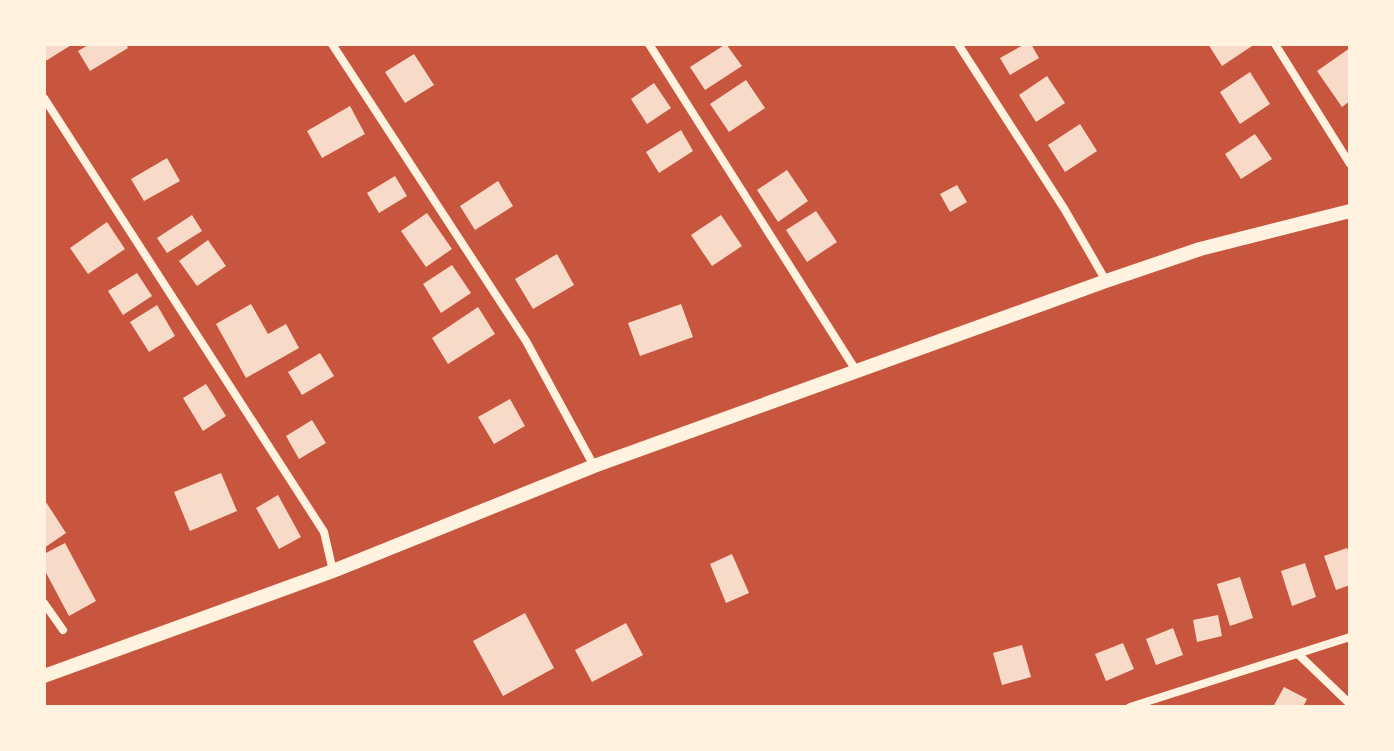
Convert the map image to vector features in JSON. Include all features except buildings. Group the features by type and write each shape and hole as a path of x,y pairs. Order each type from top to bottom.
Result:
{"main road":[{"path":"44,676 333,571 594,466 1106,281 1200,249 1350,211"}],"street":[{"path":"332,44 526,341 594,466"},
{"path":"649,44 857,372"},
{"path":"958,44 1065,210 1106,281"},
{"path":"1275,44 1350,164"},
{"path":"44,98 324,532 333,571"},
{"path":"44,603 63,630"},
{"path":"1130,707 1350,637"},
{"path":"1298,654 1350,704"}]}
